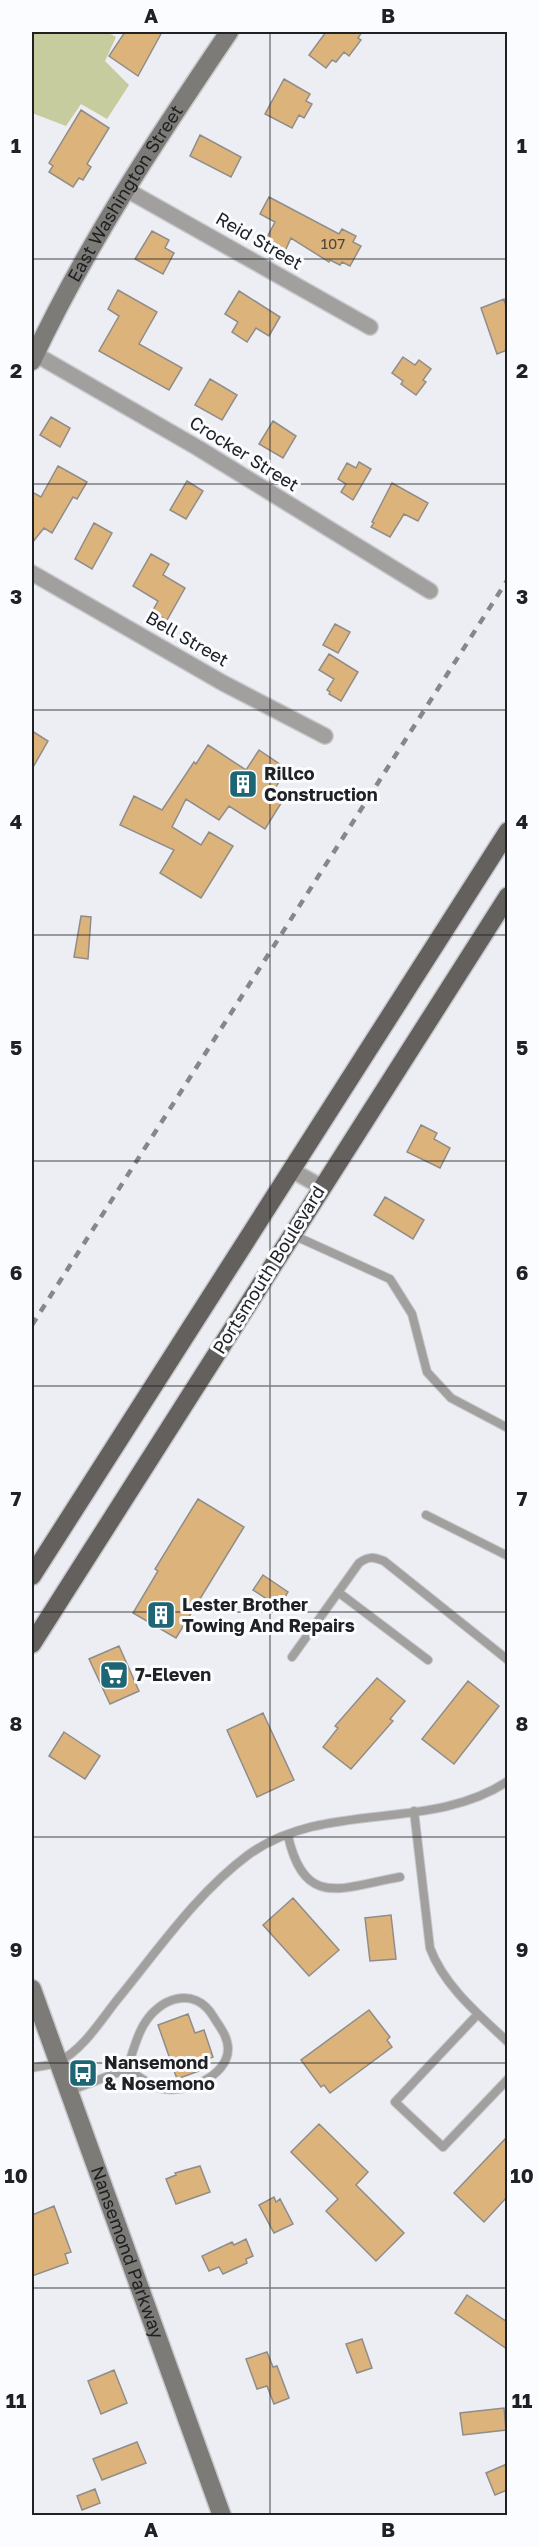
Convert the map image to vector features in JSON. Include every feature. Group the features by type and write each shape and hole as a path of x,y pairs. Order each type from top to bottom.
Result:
{"main road":[{"name":"East Washington Street","path":"33,357 58,306 127,190 230,32"},
{"name":"Portsmouth Boulevard","path":"32,1576 507,831"},
{"name":"Portsmouth Boulevard","path":"32,1644 507,896"},
{"name":"Nansemond Parkway","path":"32,1989 222,2516"}],"street":[{"name":"Reid Street","path":"127,190 370,327"},
{"name":"Crocker Street","path":"33,357 198,447 430,591"},
{"name":"Bell Street","path":"32,573 223,683 325,736"},
{"path":"291,1170 322,1187"}],"lane":[{"path":"292,1234 390,1279 412,1314 427,1372 451,1398 507,1428"},
{"path":"426,1515 507,1556"},
{"path":"292,1657 360,1563 367,1557 374,1557 384,1561 507,1660"},
{"path":"338,1592 428,1660"},
{"path":"32,2068 57,2062 88,2036 166,1940 224,1874 252,1853 319,1824 447,1807 476,1797 507,1781"},
{"path":"414,1811 430,1948 436,1964 478,2014 507,2042"},
{"path":"288,1836 293,1857 307,1880 321,1888 337,1888 400,1877"},
{"path":"68,2091 127,2069 143,2025 162,2004 178,1998 195,1999 207,2006 226,2037 228,2051 221,2067 204,2081 184,2089 160,2088 127,2069"},
{"path":"478,2014 395,2102 443,2147 507,2079"}],"green space":[{"path":"32,32 107,32 116,37 105,61 129,85 107,119 81,104 66,126 32,113"}],"building":[{"path":"125,32 162,32 138,76 109,56"},
{"path":"326,32 362,32 358,38 361,40 349,56 344,52 336,62 332,60 326,68 309,55"},
{"path":"284,79 310,94 306,101 312,104 304,118 299,115 292,128 265,114"},
{"path":"81,110 109,128 87,164 91,167 83,180 79,178 73,187 49,172 53,166 49,163"},
{"path":"200,135 241,157 231,177 190,156"},
{"path":"269,197 339,234 342,229 356,236 353,242 361,246 350,266 342,262 340,265 330,260 329,262 291,238 285,251 265,241 275,222 260,214"},
{"path":"152,231 169,240 165,248 174,253 163,274 135,259"},
{"path":"118,290 157,312 139,344 182,368 169,390 99,351 119,316 108,309"},
{"path":"239,291 280,317 269,336 256,328 247,342 232,332 238,322 225,314"},
{"path":"504,299 507,310 507,350 497,354 481,308"},
{"path":"403,357 415,365 419,360 431,369 423,380 426,382 416,395 401,384 403,381 392,373"},
{"path":"210,379 237,395 222,420 195,405"},
{"path":"51,417 70,428 60,447 40,435"},
{"path":"273,421 296,436 283,458 259,444"},
{"path":"359,462 371,469 353,500 341,492 346,484 338,479 347,463 356,468"},
{"path":"58,466 87,482 77,499 73,497 52,533 44,528 32,543 32,492 41,497"},
{"path":"187,481 203,491 186,519 170,510"},
{"path":"392,483 428,503 418,521 404,514 390,537 371,527"},
{"path":"94,523 112,533 92,569 75,559"},
{"path":"151,554 169,564 163,575 185,588 167,620 152,612 158,601 133,586"},
{"path":"335,624 350,632 338,653 323,645"},
{"path":"329,654 358,672 341,701 329,694 327,690 334,679 319,670"},
{"path":"32,731 48,741 32,769"},
{"path":"208,745 246,770 259,750 287,769 274,790 285,797 265,829 229,806 219,820 186,799 172,827 201,845 209,832 233,846 201,898 160,873 174,850 120,825 134,796 162,810"},
{"path":"81,916 91,917 88,959 74,957"},
{"path":"421,1125 437,1133 434,1139 450,1148 440,1168 407,1152"},
{"path":"385,1197 424,1220 413,1239 374,1215"},
{"path":"198,1499 244,1527 176,1638 133,1613 158,1571 155,1569"},
{"path":"263,1575 288,1592 279,1607 253,1590"},
{"name":"7-Eleven","path":"119,1646 139,1691 110,1704 89,1659"},
{"path":"377,1678 405,1701 390,1719 393,1721 351,1769 323,1747 338,1728 335,1726"},
{"path":"468,1681 499,1706 454,1764 422,1739"},
{"path":"263,1713 294,1780 257,1797 227,1730"},
{"path":"64,1732 100,1756 85,1779 49,1756"},
{"path":"293,1898 339,1950 309,1976 263,1925"},
{"path":"391,1915 396,1959 370,1961 365,1918"},
{"path":"369,2010 390,2037 387,2040 392,2047 330,2093 324,2085 321,2087 301,2060"},
{"path":"188,2014 195,2033 204,2030 213,2057 205,2060 207,2068 177,2079 158,2025"},
{"path":"319,2124 368,2172 356,2185 404,2233 376,2261 326,2211 338,2199 291,2152"},
{"path":"507,2137 507,2197 484,2222 454,2193"},
{"path":"200,2166 210,2192 176,2204 166,2179 176,2175 175,2173"},
{"path":"274,2197 276,2202 280,2199 293,2224 274,2233 259,2205"},
{"path":"54,2206 71,2252 65,2254 68,2263 32,2276 32,2215"},
{"path":"246,2239 253,2256 246,2259 247,2263 223,2274 219,2267 209,2271 202,2256 232,2242 234,2245"},
{"path":"467,2295 507,2322 507,2349 455,2313"},
{"path":"362,2339 372,2368 357,2373 346,2344"},
{"path":"267,2352 273,2367 277,2366 289,2398 274,2404 267,2386 257,2389 246,2359"},
{"path":"114,2370 127,2403 101,2414 88,2381"},
{"path":"504,2408 506,2430 463,2435 460,2413"},
{"path":"137,2442 146,2463 102,2480 93,2459"},
{"path":"507,2464 507,2490 495,2495 486,2473"},
{"path":"95,2489 100,2503 82,2510 77,2496"}],"railway":[{"path":"32,1325 508,579"}],"place":[{"name":"Rillco Construction","path":"243,784"},
{"name":"Lester Brother Towing And Repairs","path":"161,1615"},
{"name":"7-Eleven","path":"114,1675"},
{"name":"Nansemond & Nosemono","path":"83,2073"}]}
